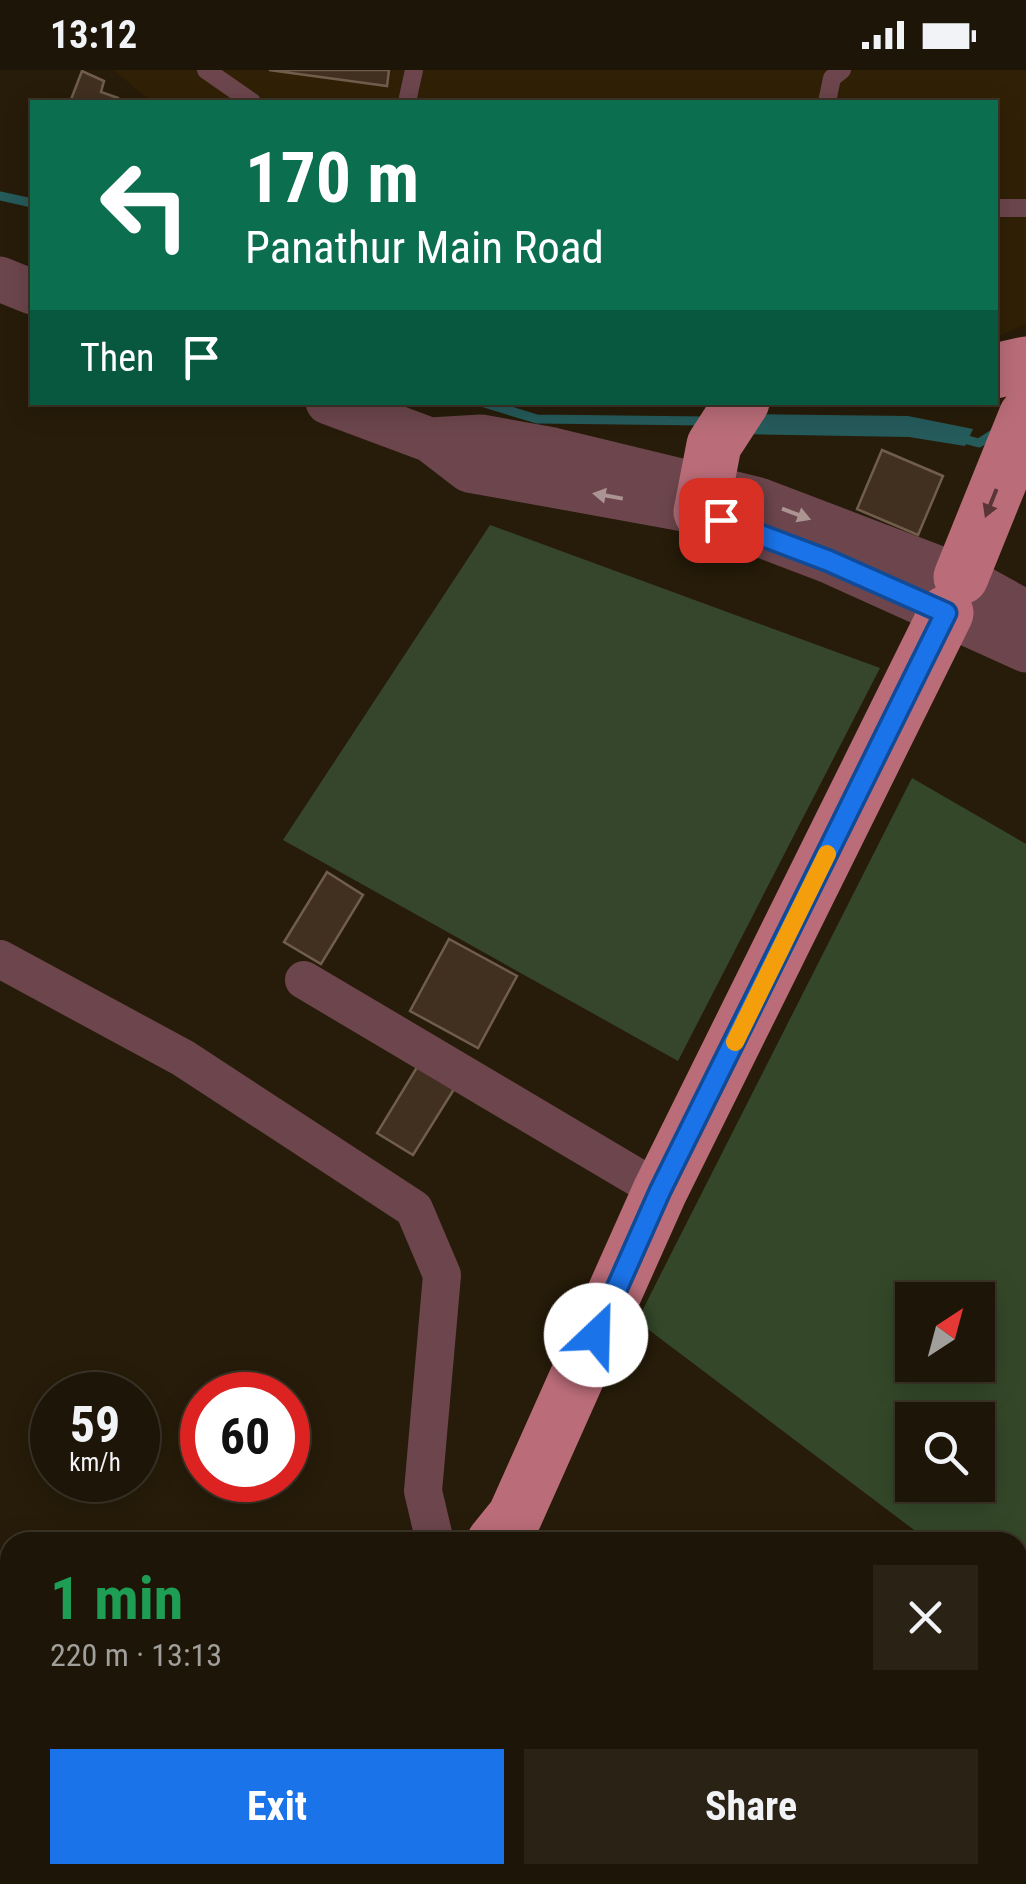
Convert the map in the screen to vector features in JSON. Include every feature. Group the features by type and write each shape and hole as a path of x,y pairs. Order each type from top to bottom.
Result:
{"main road":[{"path":"998,369 1026,364"},
{"path":"509,1532 660,1191 954,595 1023,423"}],"street":[{"path":"0,280 30,291"},
{"path":"336,405 430,440 481,437 718,452 759,500 954,595 1026,650"},
{"path":"954,595 1026,613"},
{"path":"0,960 183,1058 414,1210 442,1275 422,1490 432,1532"},
{"path":"304,980 660,1191"}],"lane":[{"path":"206,70 249,100"},
{"path":"406,100 414,70"},
{"path":"827,100 832,78 842,70"},
{"path":"998,208 1026,208"}],"shaded area":[{"path":"113,70 1026,70 1026,324 998,337 998,100 150,100"}],"green space":[{"path":"490,525 880,668 678,1061 283,840"},
{"path":"912,778 1026,844 1026,1532 917,1532 637,1321"}],"water":[{"path":"748,414 908,416 973,429 965,446 909,437 738,434"}],"building":[{"path":"269,70 389,70 387,86"},
{"path":"82,71 104,81 101,92 118,98 118,100 71,100"},
{"path":"882,450 943,476 918,535 857,509"},
{"path":"327,872 363,895 321,964 284,942"},
{"path":"449,939 517,976 478,1048 410,1011"},
{"path":"419,1064 456,1086 413,1155 377,1133"}],"waterway":[{"path":"0,196 30,203"},
{"path":"491,405 537,419 706,421"},
{"path":"960,438 979,443 996,432"}],"slow traffic":[{"path":"735,1042 827,854"}],"route":[{"path":"596,1335 660,1191 946,613 829,561 721,520"}]}
